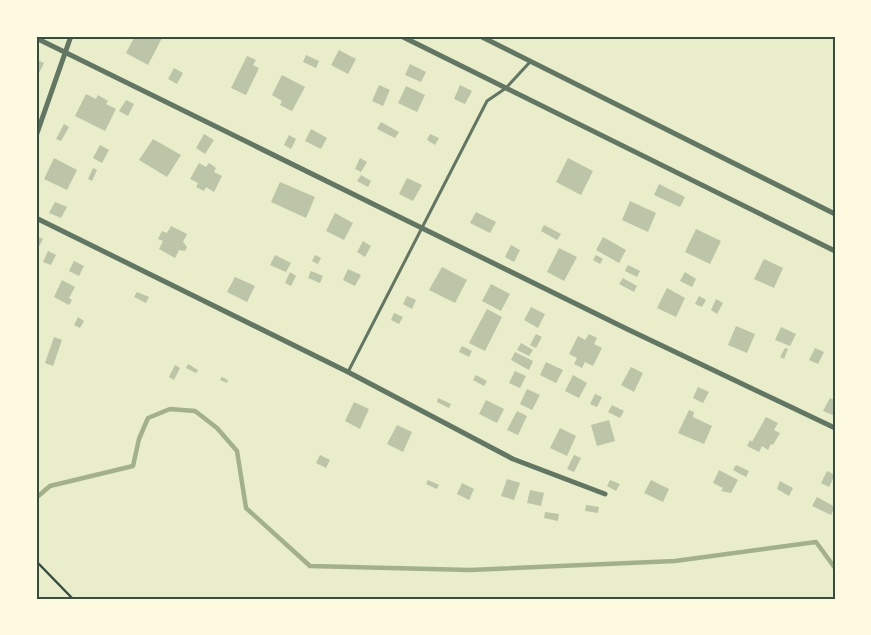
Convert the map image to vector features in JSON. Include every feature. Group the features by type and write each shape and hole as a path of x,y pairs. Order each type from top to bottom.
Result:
{"street":[{"path":"36,136 71,36"},
{"path":"401,36 835,251"},
{"path":"480,36 835,214"},
{"path":"36,38 420,228 835,428"},
{"path":"36,218 348,372 513,459 605,494"}],"lane":[{"path":"348,372 420,228 487,101 506,88 531,62"}],"path":[{"path":"36,561 73,599"}],"building":[{"path":"135,36 162,38 148,65 126,53"},
{"path":"339,50 356,59 348,74 331,65"},
{"path":"306,55 319,61 316,68 303,62"},
{"path":"247,56 256,60 253,65 259,68 246,95 231,88"},
{"path":"36,59 44,63 36,79"},
{"path":"410,64 426,72 421,82 405,75"},
{"path":"174,68 183,73 177,84 168,79"},
{"path":"282,75 305,87 292,111 280,105 282,101 272,95"},
{"path":"379,85 390,90 383,106 372,101"},
{"path":"460,85 472,91 465,104 454,99"},
{"path":"406,86 425,95 417,112 398,103"},
{"path":"86,94 96,99 98,95 108,101 106,104 116,109 105,131 75,116"},
{"path":"126,100 134,104 128,116 119,111"},
{"path":"381,122 399,132 395,138 377,129"},
{"path":"64,124 69,127 61,141 56,139"},
{"path":"311,129 327,138 321,149 305,141"},
{"path":"204,134 214,140 205,154 196,148"},
{"path":"430,134 439,138 435,145 427,140"},
{"path":"289,135 296,139 291,149 284,145"},
{"path":"153,139 181,155 167,177 139,160"},
{"path":"100,145 109,150 102,163 93,158"},
{"path":"54,158 77,170 67,190 44,179"},
{"path":"360,158 367,162 361,172 355,169"},
{"path":"568,158 593,171 581,195 556,182"},
{"path":"199,163 206,167 209,163 216,168 214,172 222,176 214,192 206,187 204,191 196,187 198,183 190,179"},
{"path":"93,168 97,170 92,181 88,179"},
{"path":"361,175 371,181 368,187 357,181"},
{"path":"407,178 422,185 413,201 399,194"},
{"path":"280,182 315,197 306,218 271,202"},
{"path":"659,184 685,197 680,207 654,195"},
{"path":"630,201 656,213 648,232 622,220"},
{"path":"55,202 67,207 61,218 49,213"},
{"path":"476,212 496,222 490,233 470,223"},
{"path":"335,213 353,223 344,240 326,231"},
{"path":"544,225 561,234 557,240 541,231"},
{"path":"171,226 187,234 183,242 187,247 185,251 179,250 175,258 159,249 163,241 158,239 162,231 167,233"},
{"path":"696,229 721,241 710,264 685,252"},
{"path":"36,236 43,239 36,252"},
{"path":"603,237 626,250 619,263 596,250"},
{"path":"363,241 371,246 365,257 357,252"},
{"path":"511,245 520,250 514,262 505,257"},
{"path":"559,248 577,257 564,281 547,272"},
{"path":"48,251 56,255 51,265 43,262"},
{"path":"275,255 291,263 286,272 270,265"},
{"path":"315,255 321,258 318,264 312,261"},
{"path":"596,255 603,259 600,264 593,260"},
{"path":"764,259 783,268 774,288 754,279"},
{"path":"74,261 84,266 79,276 69,271"},
{"path":"628,265 640,271 637,277 625,271"},
{"path":"442,267 467,280 455,303 429,290"},
{"path":"348,269 361,275 355,286 343,280"},
{"path":"311,271 323,276 320,283 308,278"},
{"path":"290,272 296,276 291,286 285,283"},
{"path":"685,272 696,279 692,287 680,281"},
{"path":"235,277 255,286 247,302 227,292"},
{"path":"623,278 637,286 634,292 619,284"},
{"path":"62,280 75,287 69,298 72,300 69,305 54,297"},
{"path":"491,284 510,294 501,311 482,301"},
{"path":"667,288 685,298 676,317 657,308"},
{"path":"137,292 149,297 146,303 134,297"},
{"path":"407,296 416,300 412,309 403,304"},
{"path":"699,296 706,300 702,307 695,304"},
{"path":"716,299 723,303 717,314 711,310"},
{"path":"531,307 545,314 538,328 524,320"},
{"path":"487,309 502,317 485,351 469,343"},
{"path":"394,313 403,317 399,324 391,320"},
{"path":"78,317 84,321 80,328 74,325"},
{"path":"736,326 755,334 747,353 728,345"},
{"path":"781,327 796,334 790,346 775,340"},
{"path":"536,334 542,337 536,348 530,345"},
{"path":"589,334 597,338 594,344 602,348 593,366 585,362 582,368 574,364 577,358 569,354 578,336 585,340"},
{"path":"54,337 62,340 53,366 45,363"},
{"path":"521,343 533,350 529,356 517,350"},
{"path":"462,346 472,351 469,357 459,352"},
{"path":"785,348 788,349 784,359 780,357"},
{"path":"815,348 824,352 818,364 809,360"},
{"path":"515,352 533,361 529,370 511,360"},
{"path":"546,362 563,370 556,383 540,375"},
{"path":"188,364 198,370 196,373 186,368"},
{"path":"175,365 180,368 174,380 169,377"},
{"path":"631,367 643,373 634,392 621,385"},
{"path":"515,371 526,376 520,388 509,383"},
{"path":"476,375 487,381 484,386 473,380"},
{"path":"573,375 587,383 579,398 565,391"},
{"path":"222,377 228,380 227,383 220,380"},
{"path":"698,387 709,392 703,403 693,398"},
{"path":"527,389 540,395 532,410 520,404"},
{"path":"595,394 602,397 597,407 590,404"},
{"path":"438,398 451,404 449,408 437,402"},
{"path":"830,398 835,400 835,416 823,411"},
{"path":"486,400 504,409 497,423 479,414"},
{"path":"354,402 369,409 360,429 345,421"},
{"path":"612,405 624,411 620,418 608,412"},
{"path":"689,410 694,412 693,417 712,426 704,444 678,433"},
{"path":"517,411 527,416 518,435 507,430"},
{"path":"766,417 778,423 774,430 780,433 768,450 762,446 759,452 747,446 750,440 752,442"},
{"path":"609,420 615,441 597,446 591,425"},
{"path":"397,425 412,432 403,452 387,444"},
{"path":"560,428 576,436 567,456 550,448"},
{"path":"320,455 330,460 326,468 316,463"},
{"path":"574,455 581,458 574,472 567,469"},
{"path":"736,465 749,471 746,477 733,470"},
{"path":"719,470 738,480 731,493 721,491 723,488 713,483"},
{"path":"827,471 835,475 829,487 821,483"},
{"path":"507,479 520,483 514,500 501,496"},
{"path":"428,480 439,485 437,489 426,484"},
{"path":"610,480 620,484 616,491 607,486"},
{"path":"651,480 669,489 663,502 644,493"},
{"path":"780,481 793,488 789,496 777,489"},
{"path":"462,483 474,489 469,500 457,494"},
{"path":"530,490 544,493 541,506 527,503"},
{"path":"817,497 835,507 831,515 812,506"},
{"path":"586,505 599,507 598,513 585,511"},
{"path":"545,512 559,514 558,521 544,518"}],"waterway":[{"path":"36,498 50,486 133,466 139,439 148,418 170,409 195,411 217,428 237,451 246,508 310,566 470,570 675,561 816,542 835,568"}]}
